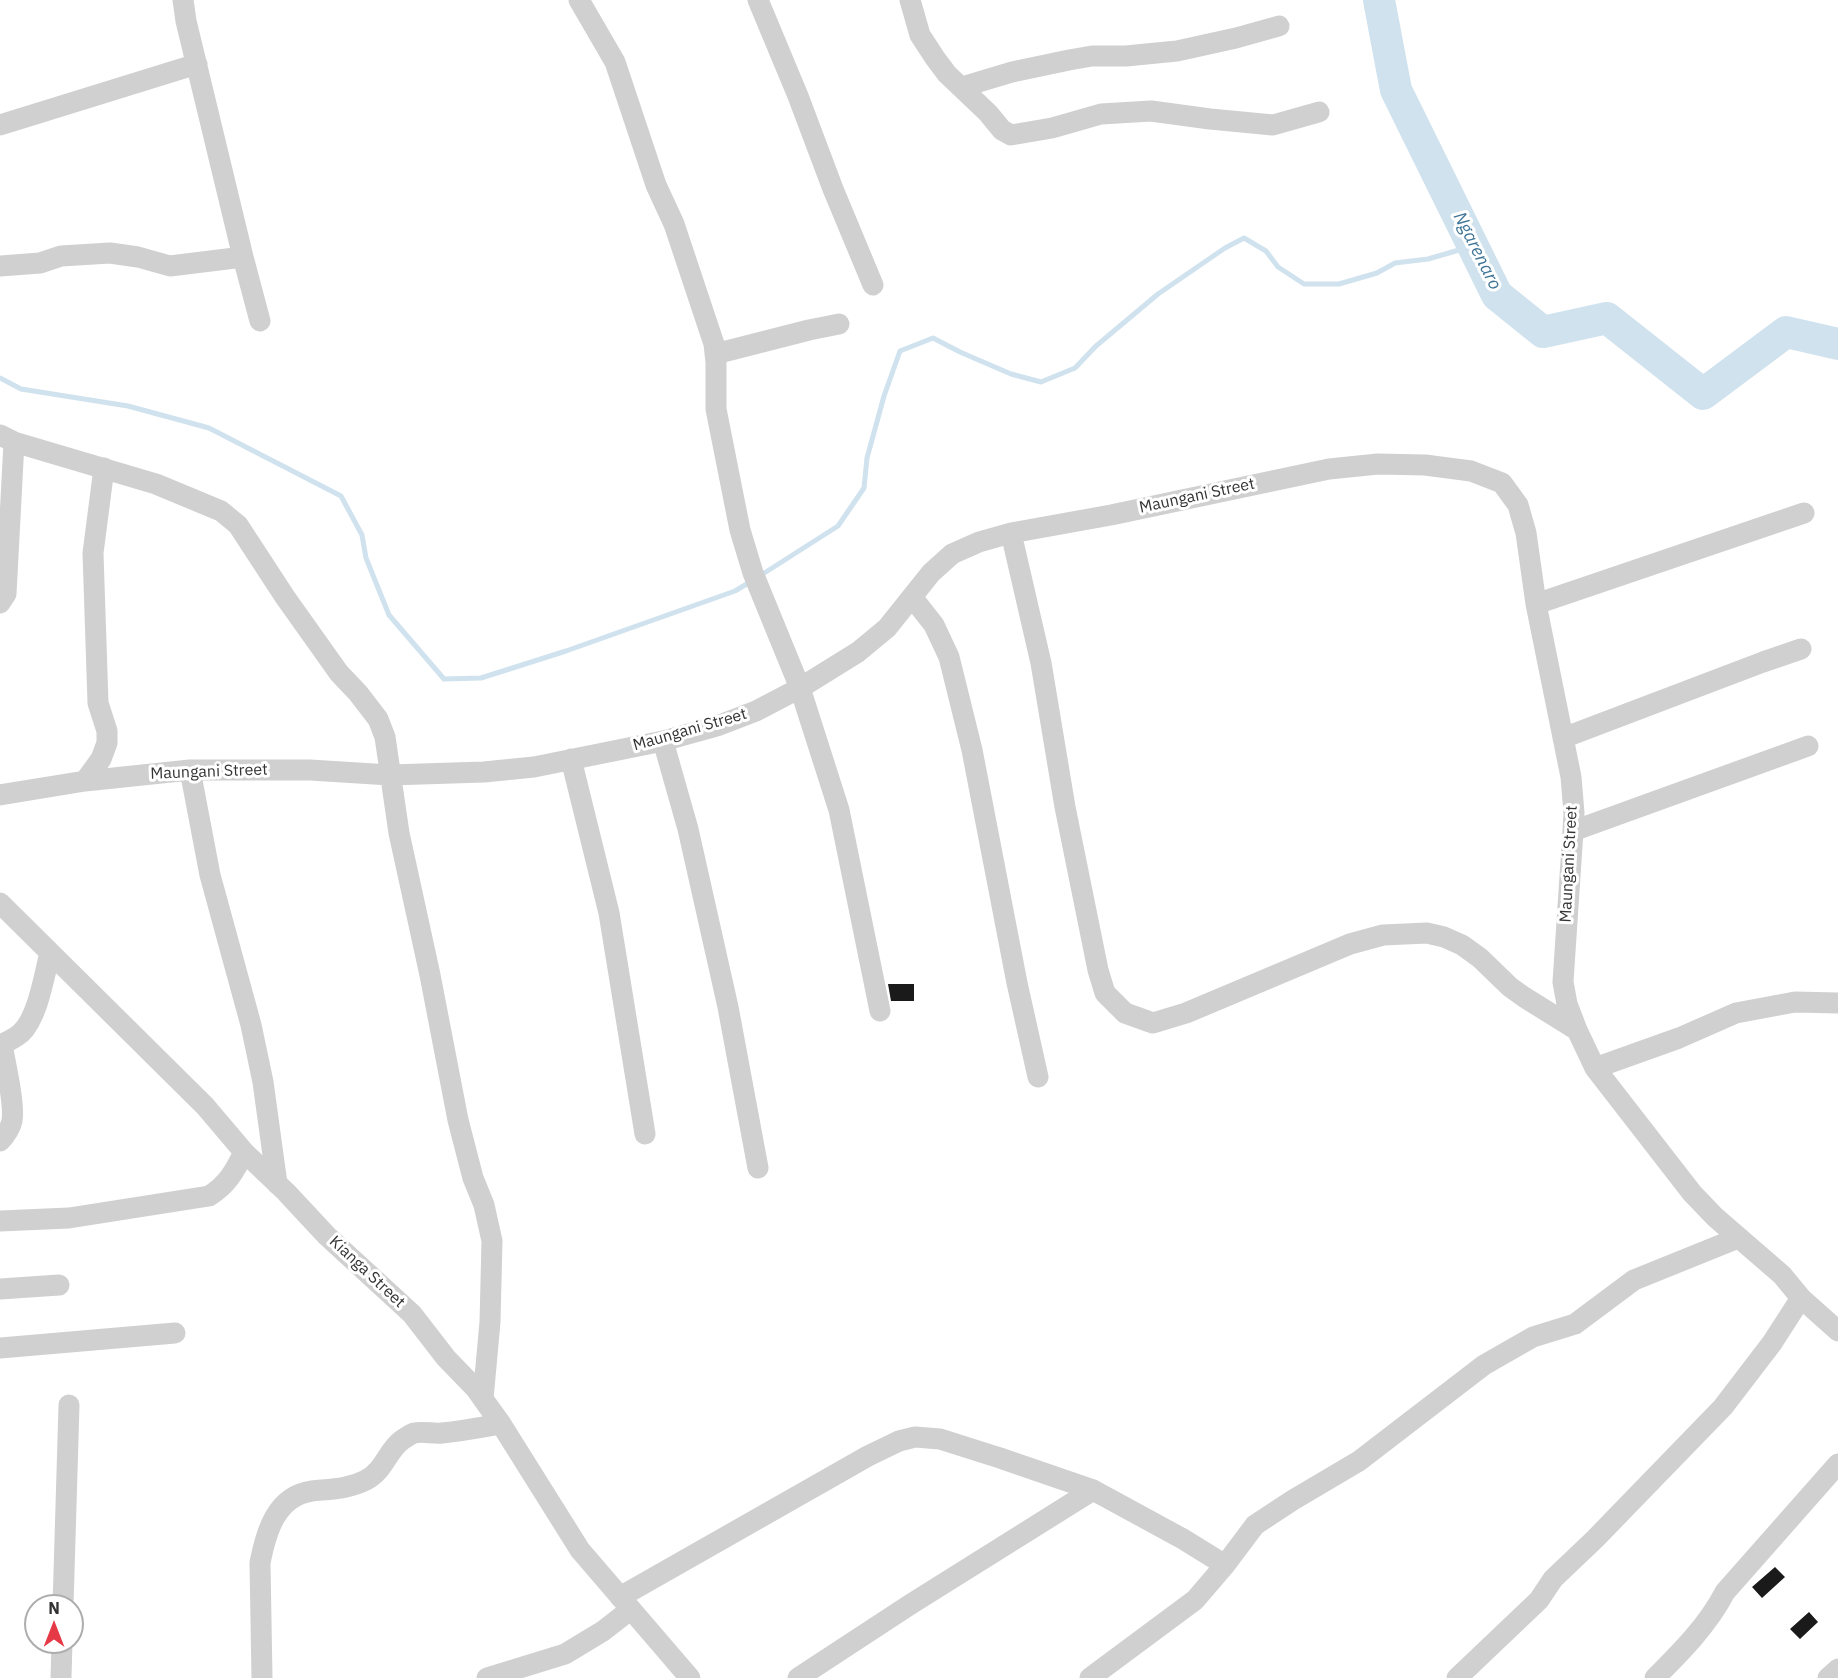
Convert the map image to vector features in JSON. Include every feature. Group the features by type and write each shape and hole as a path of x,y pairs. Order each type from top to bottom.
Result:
{"street":[{"path":"183,0 260,321"},
{"path":"579,0 615,62 656,185 674,224 714,344 716,409 740,530 753,573 800,688 839,810 880,1011"},
{"path":"758,0 873,285"},
{"path":"910,0 920,34 934,58 1002,130 1011,135 1052,128 1101,114 1151,111 1273,125 1319,112"},
{"path":"962,87 1012,72 1069,60 1092,56 1126,56 1177,51 1279,26"},
{"path":"0,125 197,64"},
{"path":"0,266 40,262 61,256 110,253 138,257 170,266 243,257"},
{"path":"715,354 839,324"},
{"path":"0,603 6,594 7,438 156,484 221,511 238,525 339,673 378,719 385,737 399,833 459,1120 492,1241 490,1322 483,1399"},
{"name":"Maungani Street","path":"0,795 84,781 189,770 310,770 390,775 484,772 534,767 663,741 717,726 756,711 800,688 858,652 887,628 931,573 952,554 979,542 1011,533 1112,515 1329,469 1378,464 1425,465 1471,471 1502,483 1518,505 1526,533 1536,604 1571,777 1574,813 1563,982 1567,1004 1576,1030 1595,1068 1692,1193 1738,1238 1782,1275 1801,1298 1838,1331"},
{"path":"84,781 101,759 107,743 107,731 98,703 93,553 104,468"},
{"path":"1536,604 1804,513"},
{"path":"1011,533 1041,663 1065,807 1098,970 1105,993 1125,1013 1153,1023 1186,1013 1350,944 1383,935 1427,933 1462,945 1480,957 1524,998 1576,1030"},
{"path":"912,597 934,625 949,657 972,750 1017,983 1038,1077"},
{"path":"1563,738 1801,649"},
{"path":"663,741 688,829 723,984 758,1168"},
{"path":"1573,831 1808,746"},
{"path":"572,759 609,913 645,1134"},
{"path":"189,770 210,875 241,985 258,1059 277,1184"},
{"name":"Kianga Street","path":"0,903 206,1106 244,1152 327,1236 412,1314 446,1358 476,1389 501,1424 580,1550 690,1678"},
{"path":"0,1141 7,1134 12,1120 11,1094 1,1044 22,1032 33,1014 50,953"},
{"path":"1595,1068 1680,1038 1736,1013 1795,1002 1838,1003"},
{"path":"0,1221 69,1218 209,1196 221,1189 231,1178 244,1152"},
{"path":"1090,1678 1195,1600 1255,1525 1359,1461 1484,1365 1533,1337 1575,1324 1634,1280 1738,1238"},
{"path":"0,1289 59,1285"},
{"path":"1457,1678 1539,1600 1553,1580 1724,1407 1772,1343 1801,1298"},
{"path":"0,1348 175,1334"},
{"path":"63,1594 69,1405"},
{"path":"262,1678 260,1563 263,1545 272,1519 289,1499 309,1492 353,1487 369,1479 381,1469 392,1449 414,1433 441,1433 501,1424"},
{"path":"487,1678 565,1654 603,1631 625,1604 868,1456 899,1441 915,1437 940,1439 1094,1490 1225,1565"},
{"path":"1655,1678 1687,1646 1725,1592 1838,1464"},
{"path":"798,1678 911,1604 1094,1490"},
{"path":"61,1678 62,1654"},
{"path":"1828,1678 1838,1669"}],"building":[{"path":"888,984 914,984 914,1001 891,1001"},
{"path":"1775,1567 1785,1577 1762,1598 1752,1587"},
{"path":"1809,1612 1818,1622 1800,1639 1790,1629"}],"waterway":[{"name":"Ngarenaro","path":"1379,0 1396,90 1497,295 1543,332 1607,318 1703,394 1786,332 1838,344"},
{"path":"758,577 838,526 864,488 867,458 884,396 900,351 933,338 1011,374 1041,382 1075,368 1096,346 1158,294 1225,248 1244,238 1266,251 1278,267 1304,284 1339,284 1377,273 1395,263 1428,259 1473,246"},
{"path":"0,378 21,389 128,406 209,428 341,496 362,535 366,558 389,615 444,679 481,678 566,651 735,591 750,582"}]}
